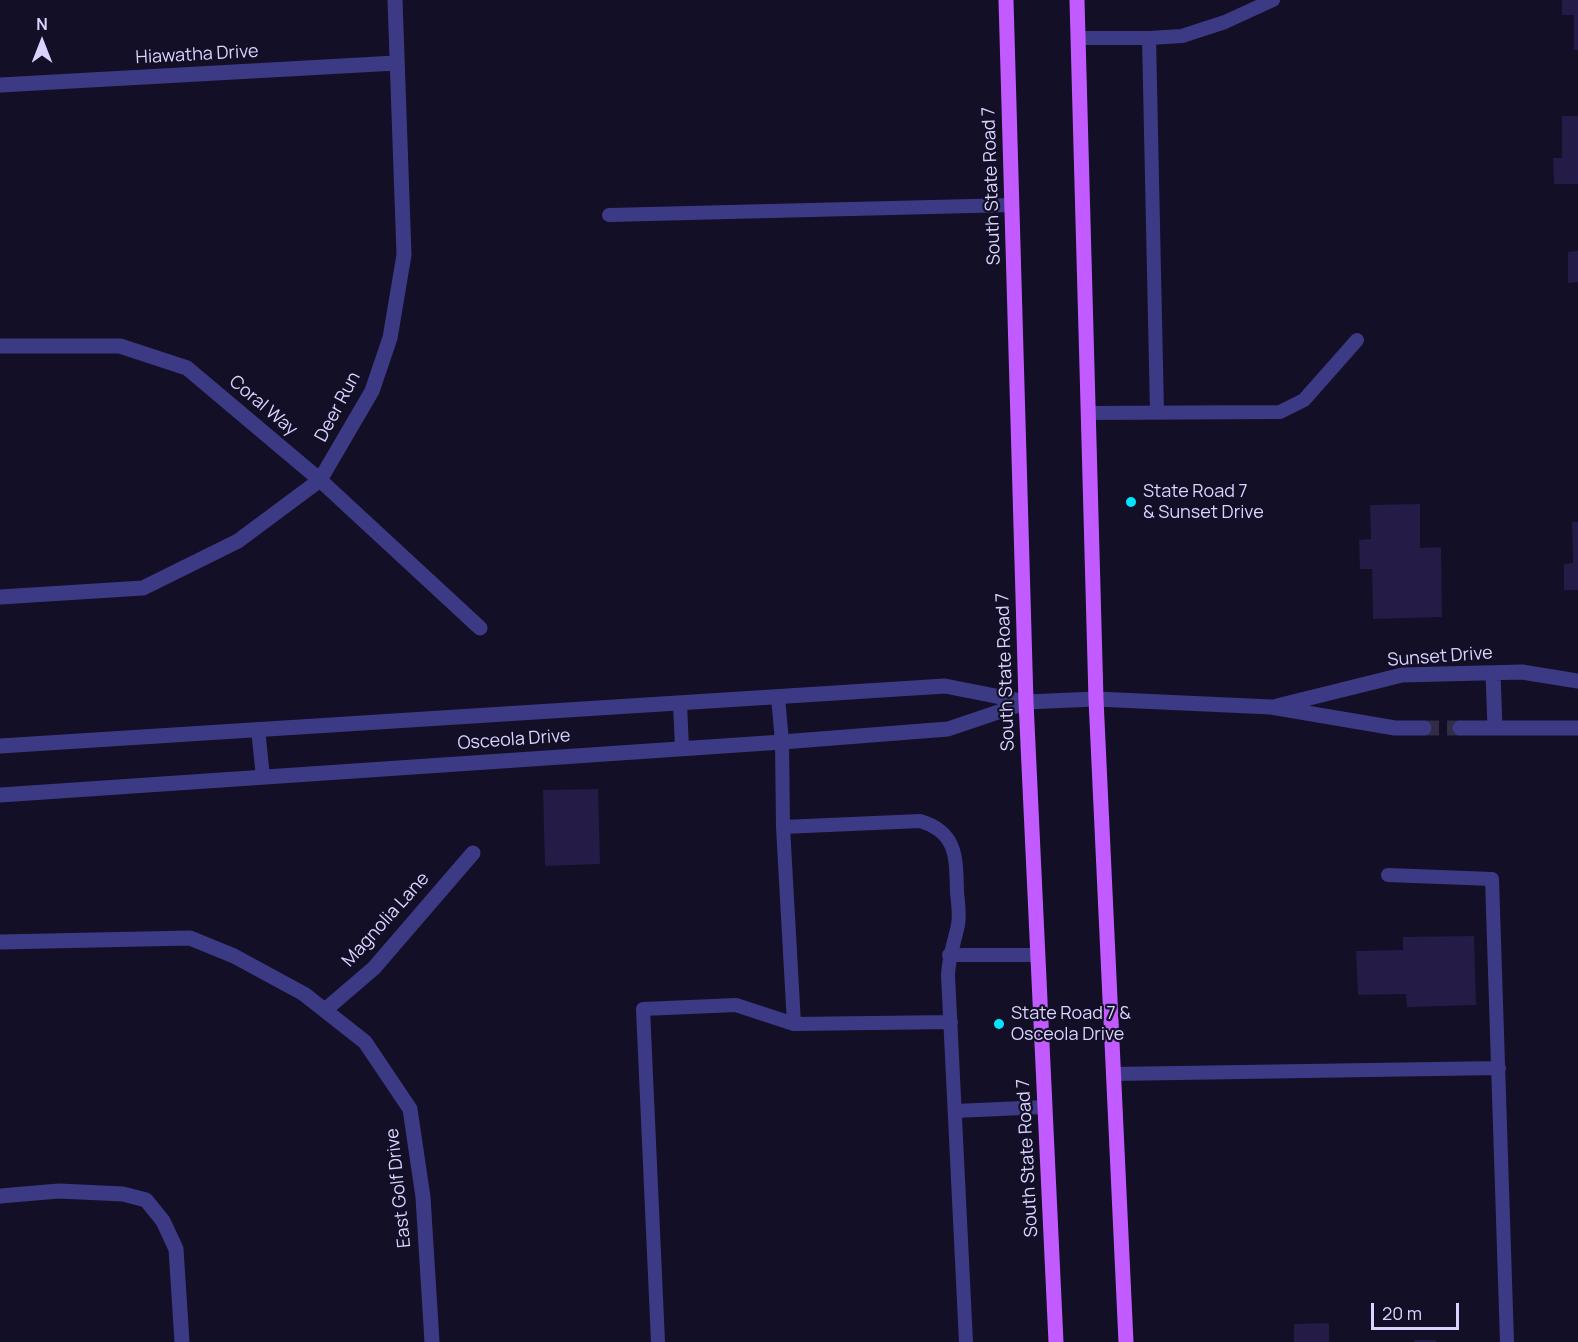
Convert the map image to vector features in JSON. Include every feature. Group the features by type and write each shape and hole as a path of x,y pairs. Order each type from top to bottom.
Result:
{"main road":[{"name":"South State Road 7","path":"1006,0 1026,702 1056,1342"},
{"path":"1077,0 1096,699 1126,1342"}],"street":[{"name":"Deer Run","path":"0,597 143,588 238,541 320,480 372,391 390,338 404,255 395,0"},
{"name":"Hiawatha Drive","path":"0,85 396,63"},
{"name":"Coral Way","path":"0,346 120,346 187,368 320,480 480,628"},
{"name":"Sunset Drive","path":"1271,707 1402,675 1522,672 1578,681"},
{"path":"1493,673 1495,728"},
{"name":"Osceola Drive","path":"0,746 945,686 1026,702 1096,699"},
{"name":"Sunset Drive","path":"1096,699 1271,707 1395,728 1424,728"},
{"name":"Osceola Drive","path":"0,795 948,729 1026,702"},
{"path":"1460,728 1578,728"},
{"name":"Magnolia Lane","path":"325,1011 374,968 473,852"},
{"name":"East Golf Drive","path":"0,942 190,938 234,956 304,994 365,1042 410,1109 423,1197 432,1342"},
{"path":"0,1196 59,1191 123,1194 146,1200 163,1221 176,1249 182,1342"}],"lane":[{"path":"1078,38 1182,36 1225,22 1273,0"},
{"path":"1149,38 1157,412"},
{"path":"609,215 1012,206"},
{"path":"1088,413 1280,412 1304,400 1357,340"},
{"path":"778,698 782,742 783,827 794,1024"},
{"path":"680,704 682,748"},
{"path":"258,729 263,777"},
{"path":"783,827 920,821 934,825 944,834 955,852 959,923 949,955 954,1111 966,1342"},
{"path":"1388,875 1492,879 1507,1342"},
{"path":"949,955 1038,955"},
{"path":"658,1342 643,1009 736,1005 794,1024 951,1022"},
{"path":"1113,1074 1499,1068"},
{"path":"954,1111 1045,1107"}],"building":[{"path":"1562,0 1578,0 1578,50 1574,50 1574,15 1562,15"},
{"path":"1562,116 1578,116 1578,184 1554,184 1553,158 1562,158"},
{"path":"1578,251 1578,282 1568,283 1568,252"},
{"path":"1420,504 1420,548 1441,547 1442,617 1373,619 1372,569 1360,569 1359,540 1371,539 1370,505"},
{"path":"1572,522 1578,522 1578,590 1564,590 1564,564 1573,563"},
{"path":"598,789 600,864 545,866 543,790"},
{"path":"1474,936 1476,1005 1407,1007 1406,994 1358,995 1356,951 1403,950 1403,937"},
{"path":"1329,1323 1329,1342 1294,1342 1294,1324"},
{"path":"1414,1340 1436,1340 1436,1342 1414,1342"}],"tunnel":[{"path":"1424,728 1460,728"}],"place":[{"name":"State Road 7 & Sunset Drive","path":"1131,502"},
{"name":"State Road 7 & Osceola Drive","path":"999,1024"}]}
